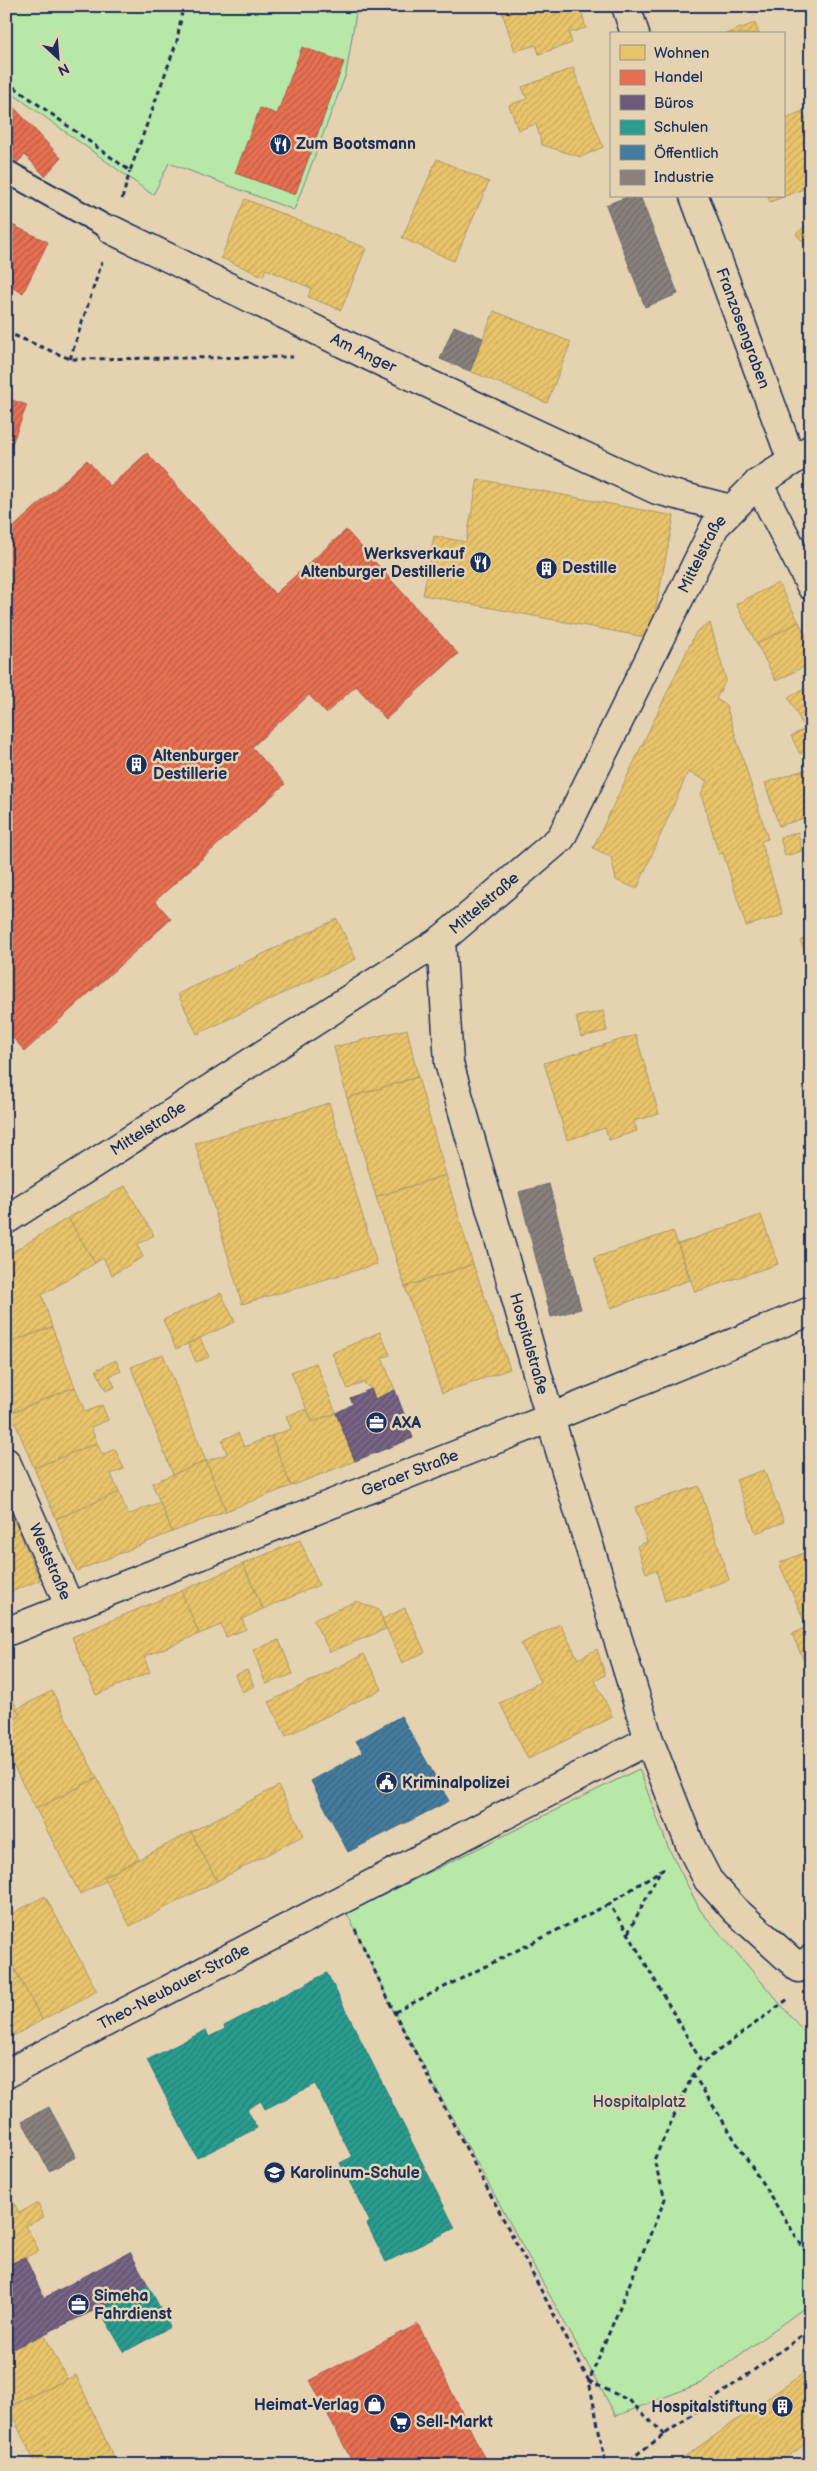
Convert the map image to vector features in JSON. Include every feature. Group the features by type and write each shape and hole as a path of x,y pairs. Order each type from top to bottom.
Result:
{"street":[{"path":"626,6 634,32"},
{"name":"Franzosengraben","path":"695,198 801,455"},
{"name":"Am Anger","path":"112,230 369,356 657,490 731,509"},
{"name":"Mittelstraße","path":"6,1220 441,940 561,838 715,526 758,483 801,455"},
{"path":"758,483 811,586"},
{"name":"Hospitalstraße","path":"441,940 449,1063 550,1418 649,1740"},
{"name":"Geraer Straße","path":"6,1632 550,1418 811,1311"},
{"name":"Weststraße","path":"6,1462 70,1607"},
{"path":"340,1899 649,1740 692,1847 708,1880 735,1910 799,1968 811,1959"},
{"name":"Theo-Neubauer-Straße","path":"6,2074 340,1899"}],"lane":[{"name":"Am Anger","path":"6,171 112,230"}],"path":[{"path":"6,72 10,84 130,171 177,41 183,6"},
{"path":"70,359 112,230"},
{"path":"6,332 70,359 299,357"},
{"path":"394,2012 608,1904 660,1872 692,1847"},
{"path":"628,1933 660,1872"},
{"path":"340,1899 394,2012 589,2381 606,2465"},
{"path":"608,1904 628,1933 702,2063"},
{"path":"589,2381 665,2199 654,2160 693,2074 702,2063 795,1993"},
{"path":"693,2074 811,2260"},
{"path":"622,2465 811,2329"},
{"path":"589,2381 630,2401 665,2435"}],"green space":[{"path":"6,6 357,6 346,74 294,210 169,163 153,195 6,89"},
{"name":"Hospitalplatz","path":"639,1769 668,1847 700,1910 811,2040 811,2303 701,2383 616,2416 394,2012 347,1913"}],"building: Wohnen":[{"path":"500,6 580,6 586,28 569,33 572,43 539,54 536,45 515,51"},
{"path":"755,23 758,32 730,32"},
{"path":"573,68 603,147 581,157 542,145 536,124 518,130 509,105 527,99 522,87"},
{"path":"803,111 811,131 811,186 784,197 784,119"},
{"path":"437,159 489,182 454,261 402,238"},
{"path":"769,198 780,198 770,202"},
{"path":"245,199 366,248 341,310 308,297 311,288 266,269 263,276 221,258"},
{"path":"811,221 811,251 796,234"},
{"path":"494,311 571,342 547,403 470,371"},
{"name":"Destille","path":"478,479 674,516 650,638 423,595 434,536 466,542"},
{"path":"778,583 799,622 757,644 736,604"},
{"path":"799,622 811,646 811,663 776,681 757,644"},
{"path":"710,623 726,680 716,699 726,705 768,839 761,841 783,915 746,926 723,853 719,854 701,794 707,781 688,772 637,889 616,880 611,857 593,848 696,632"},
{"path":"811,686 811,766 804,752 800,754 791,736 805,729 788,697"},
{"path":"807,769 811,778 811,816 779,826 765,783"},
{"path":"798,832 802,851 785,856 780,837"},
{"path":"337,919 356,959 197,1034 178,994"},
{"path":"811,935 811,962 800,941"},
{"path":"603,1011 607,1031 581,1037 576,1017"},
{"path":"407,1029 418,1077 347,1098 334,1047"},
{"path":"636,1035 659,1114 634,1121 637,1131 609,1140 605,1128 567,1140 544,1063"},
{"path":"418,1077 446,1175 376,1197 347,1098"},
{"path":"329,1103 377,1264 242,1304 195,1143"},
{"path":"446,1175 473,1264 405,1287 376,1197"},
{"path":"125,1186 154,1235 137,1245 143,1257 112,1275 103,1258 95,1263 68,1218"},
{"path":"761,1215 778,1264 695,1292 678,1244"},
{"path":"68,1218 95,1263 42,1295 52,1327 6,1344 6,1256"},
{"path":"673,1231 690,1280 611,1308 594,1258"},
{"path":"473,1264 510,1369 442,1393 405,1287"},
{"path":"221,1293 235,1322 176,1349 163,1320"},
{"path":"52,1327 75,1387 11,1413 6,1400 6,1344"},
{"path":"380,1332 390,1355 382,1358 395,1390 375,1399 371,1389 363,1382 348,1389 332,1353"},
{"path":"200,1338 209,1357 196,1362 188,1344"},
{"path":"163,1354 206,1461 173,1475 131,1367"},
{"path":"116,1360 121,1371 110,1376 115,1387 106,1391 96,1370"},
{"path":"316,1363 336,1413 312,1422 291,1372"},
{"path":"75,1387 85,1412 102,1405 108,1420 91,1427 97,1443 34,1468 11,1413"},
{"path":"307,1409 312,1422 336,1413 355,1461 291,1486 271,1436 291,1429 286,1416"},
{"path":"238,1433 244,1447 271,1436 291,1486 226,1511 206,1461 227,1454 222,1440"},
{"path":"97,1443 102,1455 115,1449 124,1469 111,1474 119,1492 56,1519 34,1468"},
{"path":"206,1461 226,1511 172,1532 152,1483"},
{"path":"764,1470 784,1522 756,1533 736,1480"},
{"path":"699,1486 729,1580 665,1601 656,1570 646,1573 637,1546 647,1542 635,1507"},
{"path":"119,1492 128,1515 160,1502 172,1532 77,1571 56,1519"},
{"path":"12,1515 40,1580 6,1594 6,1518"},
{"path":"300,1540 319,1585 263,1609 243,1564"},
{"path":"811,1550 811,1677 792,1634 807,1627 779,1563"},
{"path":"243,1564 263,1609 242,1619 246,1629 226,1637 221,1625 199,1634 181,1591"},
{"path":"181,1591 199,1634 144,1657 150,1672 96,1695 72,1637"},
{"path":"357,1601 379,1610 386,1629 330,1652 313,1620"},
{"path":"405,1608 425,1652 402,1663 382,1619"},
{"path":"560,1624 578,1659 597,1649 605,1675 595,1681 613,1717 528,1759 500,1703 540,1682 521,1644"},
{"path":"279,1640 293,1674 266,1684 253,1650"},
{"path":"364,1654 382,1689 286,1736 269,1702"},
{"path":"247,1670 254,1686 242,1692 235,1675"},
{"path":"6,1687 21,1716 6,1723"},
{"path":"52,1691 97,1778 36,1809 6,1752 6,1723 21,1716 17,1709"},
{"path":"97,1778 139,1859 104,1877 106,1881 80,1894 36,1809"},
{"path":"278,1786 304,1835 217,1881 191,1832"},
{"path":"191,1832 217,1881 130,1926 104,1877"},
{"path":"45,1896 97,1991 42,2020 6,1953 6,1917"},
{"path":"6,1953 42,2020 6,2040"},
{"path":"12,2199 19,2213 38,2203 44,2217 26,2226 39,2251 6,2266 6,2202"},
{"path":"44,2334 67,2379 8,2407 6,2352"},
{"name":"Hospitalstiftung","path":"811,2368 811,2456 804,2445 776,2465 673,2465"},
{"path":"76,2375 117,2465 36,2465 8,2407"}],"building: Handel":[{"name":"Zum Bootsmann","path":"302,47 344,62 295,195 235,173 260,108 277,114"},
{"path":"10,103 61,158 45,176 25,155 17,163 6,150 6,106"},
{"path":"6,222 48,242 23,293 6,285"},
{"path":"6,398 27,405 6,459"},
{"name":"Altenburger Destillerie","path":"147,453 275,594 346,530 458,654 386,719 356,686 326,713 309,695 252,747 285,784 155,901 171,919 25,1051 12,1037 6,1042 6,534 87,460 110,486"},
{"name":"Sell-Markt","path":"418,2324 488,2465 354,2465 310,2380"}],"building: Büros":[{"path":"371,1389 375,1399 395,1390 413,1438 355,1461 336,1413 353,1404 350,1398"},
{"path":"130,2252 148,2285 6,2352 6,2266 25,2257 44,2298"}],"building: Schulen":[{"path":"327,1973 455,2228 386,2262 367,2224 370,2222 340,2163 352,2157 315,2084 265,2109 261,2101 247,2109 257,2128 197,2158 147,2060 206,2030 209,2037 225,2029 224,2026"},
{"path":"148,2285 170,2327 124,2352 99,2309"}],"building: Öffentlich":[{"path":"401,1716 449,1801 348,1852 311,1781 363,1752 356,1741"}],"building: Industrie":[{"path":"624,198 641,198 678,294 645,307 606,205"},
{"path":"454,326 483,338 470,371 440,359"},
{"path":"549,1184 581,1309 551,1317 519,1192"},
{"path":"49,2107 76,2157 49,2171 22,2121"}],"place":[{"name":"Zum Bootsmann","path":"280,144"},
{"name":"Werksverkauf Altenburger Destillerie","path":"481,563"},
{"name":"Destille","path":"546,568"},
{"name":"Altenburger Destillerie","path":"137,765"},
{"name":"AXA","path":"376,1423"},
{"name":"Kriminalpolizei","path":"386,1783"},
{"name":"Karolinum-Schule","path":"274,2173"},
{"name":"Simeha Fahrdienst","path":"78,2305"},
{"name":"Heimat-Verlag","path":"375,2405"},
{"name":"Hospitalstiftung","path":"783,2407"},
{"name":"Sell-Markt","path":"400,2422"}]}
